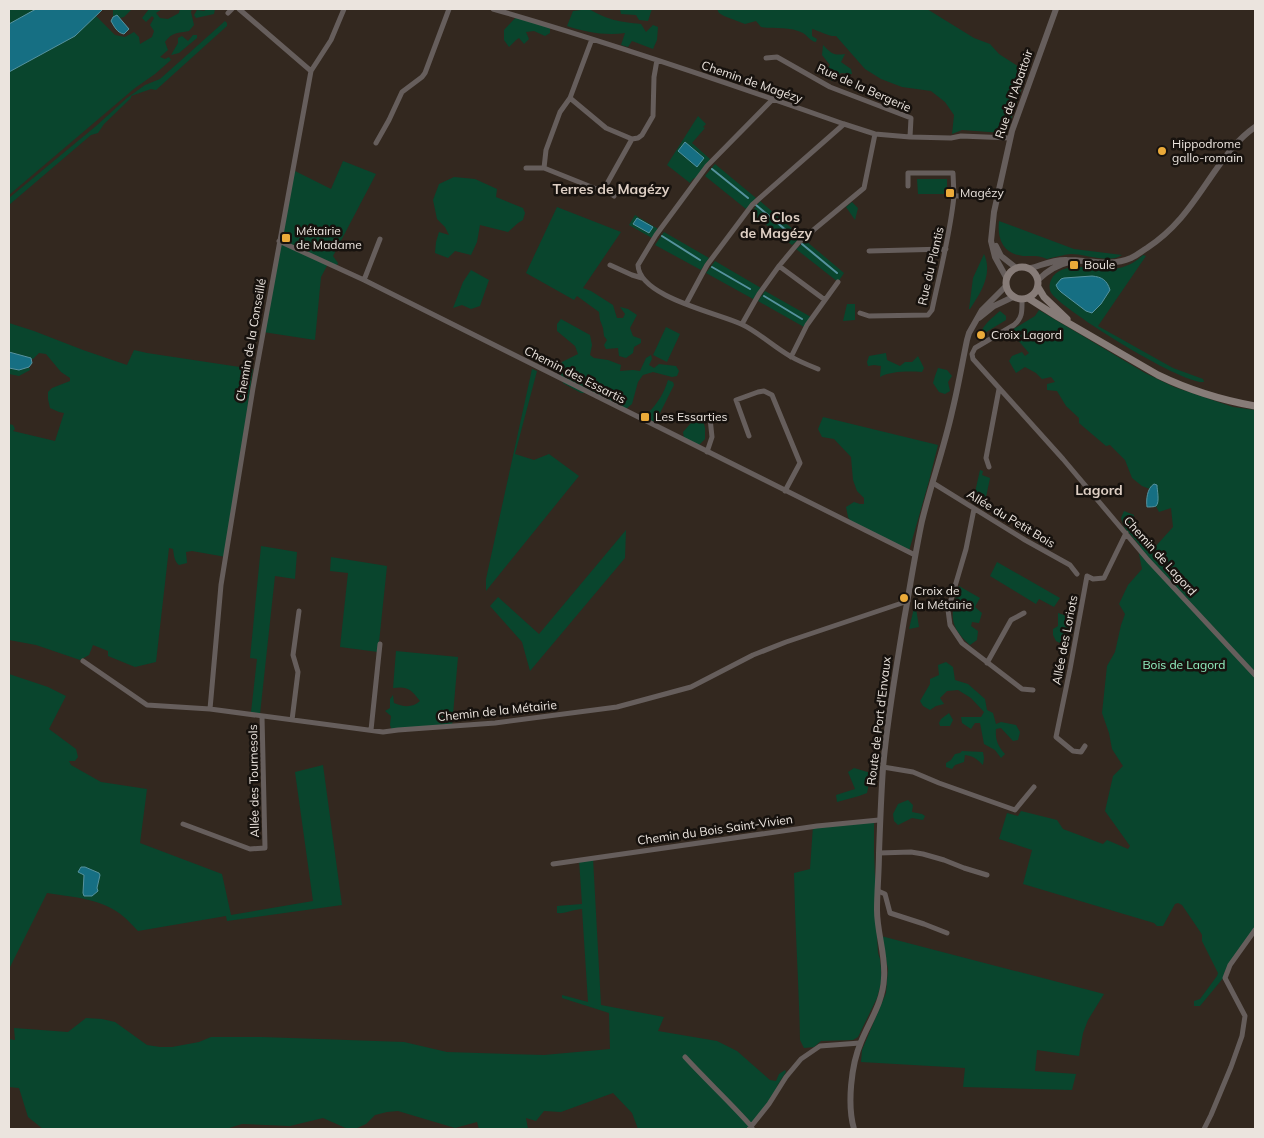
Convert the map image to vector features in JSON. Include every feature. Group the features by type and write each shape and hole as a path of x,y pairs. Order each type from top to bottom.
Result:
{"main road":[{"path":"1079,329 1044,297 1031,268 1015,267 1008,273 1006,286 1013,297 1025,299 1139,365 1174,383 1218,398 1255,406"},
{"path":"1025,299 1033,295 1038,284"}],"street":[{"path":"239,9 311,71 331,40 344,9"},
{"path":"376,143 402,92 425,73 449,9"},
{"name":"Chemin de Magézy","path":"493,9 510,11 875,134 910,138 951,138 961,136 1010,138"},
{"name":"Rue de l'Abattoir","path":"991,234 1010,138 1056,9"},
{"path":"544,168 546,150 560,112 570,98 592,39"},
{"name":"Rue de la Bergerie","path":"766,58 777,57 830,87 911,118 910,138"},
{"path":"570,98 606,128 632,139 638,138 642,135 653,116 654,77 657,60"},
{"name":"Chemin de la Conseillé","path":"210,709 221,584 253,388 311,71"},
{"path":"773,99 707,166 656,235 638,265 638,270 643,278 660,292 686,304 742,324 791,357 818,369"},
{"path":"686,304 707,265 752,204 844,124"},
{"path":"1031,268 1056,261 1106,263 1120,262 1133,257 1160,239 1178,222 1236,142 1255,127"},
{"path":"742,324 759,294 799,242 864,188 875,134"},
{"path":"604,190 632,139"},
{"path":"526,168 544,168 599,190 604,190 614,196"},
{"name":"Rue du Plantis","path":"860,313 869,316 928,315 932,310 951,223 954,196 953,173 908,173 908,186"},
{"path":"954,196 998,195"},
{"path":"991,234 1001,256 1015,267"},
{"path":"991,234 994,252 1006,277"},
{"path":"364,280 380,239"},
{"name":"Chemin des Essartis","path":"279,241 364,280 915,555"},
{"path":"869,251 946,249"},
{"path":"1038,284 1046,272 1055,267 1081,261"},
{"path":"610,265 643,278"},
{"path":"779,266 825,300"},
{"path":"791,357 807,325 838,282"},
{"name":"Route de Port d'Envaux","path":"854,1129 851,1120 851,1083 860,1043 876,1010 884,984 884,967 878,919 879,820 890,705 915,555 923,518 952,413 969,333 982,310 1006,286"},
{"path":"978,319 994,306 1013,297"},
{"name":"Chemin de Lagord","path":"1025,299 1020,320 975,348 972,354 973,359 1063,459 1148,560 1255,675"},
{"path":"990,467 986,458 999,388"},
{"path":"749,436 736,400 763,392 772,395 800,463 785,491"},
{"path":"707,452 712,437 710,418"},
{"name":"Allée du Petit Bois","path":"933,483 1025,540 1070,565 1077,574"},
{"path":"974,509 966,549 948,610 950,625 962,644 1022,689 1033,690"},
{"name":"Allée des Loriots","path":"1085,746 1081,752 1073,751 1056,737 1087,576 1093,579 1104,578 1126,533"},
{"name":"Chemin de la Métairie","path":"83,661 146,705 210,709 383,732 495,723 617,708 691,687 753,655 908,601"},
{"path":"292,720 298,672 293,655 299,611"},
{"path":"987,663 1011,620 1024,613"},
{"path":"371,730 380,644"},
{"name":"Allée des Tournesols","path":"183,824 250,849 265,848 262,716"},
{"path":"883,767 913,772 957,790 1015,810 1034,787"},
{"name":"Chemin du Bois Saint-Vivien","path":"553,864 817,826 879,820"},
{"path":"879,852 923,854 987,875"},
{"path":"878,891 885,894 890,913 947,933"},
{"path":"1204,1129 1242,1036 1245,1016 1226,978 1230,965 1255,930"},
{"path":"685,1057 737,1110 750,1128 770,1104 786,1077 801,1059 820,1046 860,1043"}],"green space":[{"path":"9,9 103,9 96,16 115,35 125,37 134,32 139,37 140,44 152,37 154,31 150,25 154,18 152,16 146,22 142,18 149,9 162,9 156,13 160,18 168,19 179,13 180,9 192,9 194,25 189,31 173,35 165,42 168,50 160,57 165,59 169,57 171,60 135,88 9,195"},
{"path":"113,9 132,9 124,17 120,18 117,15 113,17"},
{"path":"215,9 214,14 196,18 194,15 197,10 204,11"},
{"path":"589,9 614,20 641,24 646,32 653,25 658,27 657,40 653,49 632,41 628,47 621,45 625,33 596,33 567,26 573,11"},
{"path":"620,9 652,9 648,21 639,20 636,15 621,14"},
{"path":"717,9 927,9 974,38 990,44 999,54 1027,72 1007,132 962,130 952,134 954,115 945,102 931,91 902,87 881,79 865,69 836,36 827,35 812,29 812,36 817,39 816,42 793,29 761,27 756,21 745,24 724,16"},
{"path":"517,16 550,26 550,33 545,36 534,31 526,32 529,39 524,44 519,38 509,47 504,40 504,30"},
{"path":"225,21 227,26 156,90 151,89 131,96 104,124 98,133 91,135 9,205 9,198 127,98 145,85 160,79"},
{"path":"193,35 197,35 197,38 179,53 171,55 178,43 178,38 182,36 188,41"},
{"path":"823,45 832,53 838,55 845,54 841,62 851,69 852,74 841,73 832,81 824,74 830,65 822,55"},
{"path":"698,116 706,124 703,127 705,128 692,143 710,159 696,179 694,178 690,183 667,165"},
{"path":"343,161 376,174 333,256 338,263 336,268 328,264 321,277 315,340 263,332 293,170 331,189"},
{"path":"715,164 756,198 746,209 705,176"},
{"path":"454,177 475,179 497,189 496,197 523,208 525,213 523,220 508,232 480,225 477,242 471,255 455,251 448,258 435,253 439,232 449,235 445,227 437,219 433,200 439,184"},
{"path":"917,179 947,179 947,194 918,194"},
{"path":"760,201 802,237 792,245 751,213"},
{"path":"852,202 858,208 855,220 846,207"},
{"path":"557,207 621,232 583,288 613,305 617,318 623,318 625,314 620,307 628,309 637,315 630,328 633,336 641,339 641,343 634,347 633,353 626,358 619,356 618,348 606,349 604,345 607,340 604,336 599,312 577,296 574,300 526,273"},
{"path":"635,215 658,229 652,238 629,225"},
{"path":"999,221 1074,249 1122,255 1117,258 1104,259 1071,254 1047,259 1038,256 1016,255 1006,249 1000,239"},
{"path":"664,232 709,258 701,270 655,245"},
{"path":"806,241 844,273 838,282 796,249"},
{"path":"984,254 987,269 986,276 982,289 969,309 973,278"},
{"path":"1143,255 1146,256 1098,326 1173,368 1203,379 1204,382 1192,380 1174,372 1126,346 1079,316 1050,291 1051,280 1056,273 1064,269 1073,267 1123,267"},
{"path":"715,261 761,288 753,299 706,273"},
{"path":"471,270 489,280 480,306 471,309 462,305 453,308 463,282"},
{"path":"765,291 811,317 804,327 758,301"},
{"path":"847,304 855,304 855,320 843,321"},
{"name":"Bois de Lagord","path":"1039,310 1145,373 1174,387 1233,407 1255,410 1255,929 1224,973 1224,977 1200,1006 1194,1006 1194,1001 1200,999 1218,973 1202,941 1201,933 1182,905 1175,904 1163,926 1157,926 1154,923 1023,884 1032,850 999,839 1007,813 1018,816 1021,811 1057,820 1063,829 1103,844 1107,840 1128,849 1130,846 1105,811 1113,776 1123,766 1112,749 1102,713 1107,666 1115,652 1125,614 1119,604 1128,585 1142,569 1139,554 1140,546 1124,527 1121,518 1124,511 1134,515 1135,532 1144,541 1155,547 1173,527 1171,508 1159,512 1150,486 1150,489 1142,486 1132,478 1125,460 1110,445 1106,446 1079,423 1079,418 1066,406 1057,391 1047,390 1047,384 1055,382 1051,377 1042,379 1025,367 1016,373 1009,361 1012,356 1022,352 1025,356 1029,353 1010,331 1035,316"},
{"path":"1000,311 1006,316 1006,320 983,334 981,332 984,326"},
{"path":"561,319 590,335 592,345 590,355 594,358 608,360 621,365 620,371 640,371 646,358 651,355 652,359 649,365 654,368 659,364 676,366 679,371 677,376 672,377 653,372 643,375 638,382 632,404 626,409 590,393 581,393 563,383 559,369 562,362 578,354 575,346 557,331 557,324"},
{"path":"9,323 127,365 134,350 253,369 226,557 192,551 186,552 187,563 179,565 175,560 173,549 169,548 156,662 135,667 108,656 108,651 93,645 89,655 80,660 36,645 9,640 9,424 13,425 15,429 13,431 55,441 64,413 50,408 48,392 52,388 70,381 70,378 61,372 46,354 39,353 33,359 9,352"},
{"path":"666,327 680,334 667,362 653,355"},
{"path":"886,353 887,360 900,366 905,362 912,362 918,356 924,368 922,372 894,373 880,377 881,366 868,366 867,362 869,356"},
{"path":"29,367 30,370 19,376 9,374 9,368 19,370"},
{"path":"938,368 947,370 952,376 948,382 950,391 945,394 939,392 933,383"},
{"path":"532,369 537,371 515,454 534,460 549,454 579,476 486,591 486,579"},
{"path":"668,380 673,382 674,385 655,423 648,417 648,413 660,398"},
{"path":"699,414 702,416 705,428 705,439 697,447 684,438 683,432"},
{"path":"823,417 938,445 909,551 852,524 846,507 854,502 864,504 864,498 857,491 853,480 851,457 834,439 822,437 818,429"},
{"path":"980,470 983,471 982,475 990,478 985,502 981,501 979,506 973,501"},
{"path":"626,530 625,558 530,671 522,642 490,606 498,597 539,634"},
{"path":"261,546 297,552 295,579 275,576 260,714 251,712 257,659 250,658"},
{"path":"331,557 387,566 378,652 340,647 348,573 330,571"},
{"path":"997,562 1060,598 1054,607 1039,599 1036,604 990,576"},
{"path":"959,586 980,598 975,607 982,613 979,623 972,622 971,626 978,631 977,640 970,645 954,625 953,611"},
{"path":"914,608 916,608 919,627 909,629"},
{"path":"1058,613 1064,615 1070,622 1068,635 1060,643 1056,641 1053,635 1053,629 1058,626"},
{"path":"396,651 458,657 452,726 392,731 390,725 391,716 385,711 390,708 390,699 393,695 394,703 401,705 411,706 420,701 408,689 393,688"},
{"path":"946,662 953,667 955,680 968,684 985,699 987,710 993,713 996,724 1001,722 1016,725 1020,732 1018,740 1013,741 1001,728 996,729 998,743 1005,754 1001,758 995,750 984,744 980,723 975,723 971,729 962,723 961,717 981,717 984,712 971,698 958,690 947,691 940,698 944,704 930,710 923,706 920,701 930,684 930,679 939,675 938,665"},
{"path":"9,674 48,687 66,696 49,729 76,749 78,757 75,761 69,761 71,765 101,782 147,789 140,843 222,874 231,915 313,901 295,772 323,765 342,905 227,921 226,916 138,931 124,917 107,906 88,900 47,893 9,969"},
{"path":"949,713 953,720 950,726 940,726 941,719"},
{"path":"962,751 983,752 983,765 975,758 965,755 964,762 955,765 952,769 946,767 946,763 955,754"},
{"path":"854,768 871,773 867,793 837,802 836,795 855,789 848,772"},
{"path":"908,800 913,805 912,812 925,816 923,820 912,818 898,825 894,821 893,814 898,804"},
{"path":"874,821 877,935 882,980 877,998 858,1037 853,1040 821,1041 814,1047 804,1048 800,1040 794,873 810,869 813,826"},
{"path":"593,858 601,1005 664,1017 658,1031 717,1041 737,1051 770,1080 776,1081 779,1074 785,1070 786,1072 777,1086 779,1088 749,1129 638,1129 632,1113 613,1093 561,1112 544,1111 536,1121 526,1118 528,1129 479,1129 477,1122 455,1128 398,1111 375,1115 366,1124 355,1129 348,1129 323,1118 290,1126 242,1124 226,1129 43,1129 28,1117 19,1088 9,1087 9,1039 15,1040 14,1028 68,1032 86,1018 115,1022 147,1045 160,1047 172,1047 199,1042 211,1037 262,1037 404,1042 447,1052 544,1055 610,1049 609,1013 562,998 562,995 588,1002 582,909 557,913 557,906 582,904 579,860"},
{"path":"881,936 1104,994 1088,1020 1083,1033 1079,1056 1037,1050 1035,1071 1076,1074 1072,1090 963,1087 965,1068 861,1062 862,1050 886,993 888,969"}],"water":[{"path":"36,9 103,9 75,36 9,72 9,24"},
{"path":"117,15 129,29 124,34 118,31 111,21"},
{"path":"685,142 704,158 697,167 678,151"},
{"path":"637,218 653,227 649,233 633,224"},
{"path":"1092,276 1104,280 1110,290 1101,304 1092,313 1086,311 1061,292 1056,285 1064,278"},
{"path":"9,352 31,358 32,363 29,367 19,370 9,368"},
{"path":"1154,484 1157,485 1157,504 1147,507 1148,491"},
{"path":"81,867 85,867 100,875 98,891 92,896 84,896 84,875 78,872"}],"waterway":[{"path":"712,169 748,198"},
{"path":"756,205 793,236"},
{"path":"662,236 700,260"},
{"path":"802,244 837,273"},
{"path":"712,267 750,289"},
{"path":"764,296 802,319"}],"place":[{"name":"Hippodrome gallo-romain","path":"1162,151"},
{"name":"Magézy","path":"950,193"},
{"name":"Métairie de Madame","path":"286,238"},
{"name":"Boule","path":"1074,265"},
{"name":"Croix Lagord","path":"981,335"},
{"name":"Les Essarties","path":"645,417"},
{"name":"Croix de la Métairie","path":"904,598"}],"district":[{"name":"Terres de Magézy","path":"611,189"},
{"name":"Le Clos de Magézy","path":"776,226"},
{"name":"Lagord","path":"1099,490"}]}
